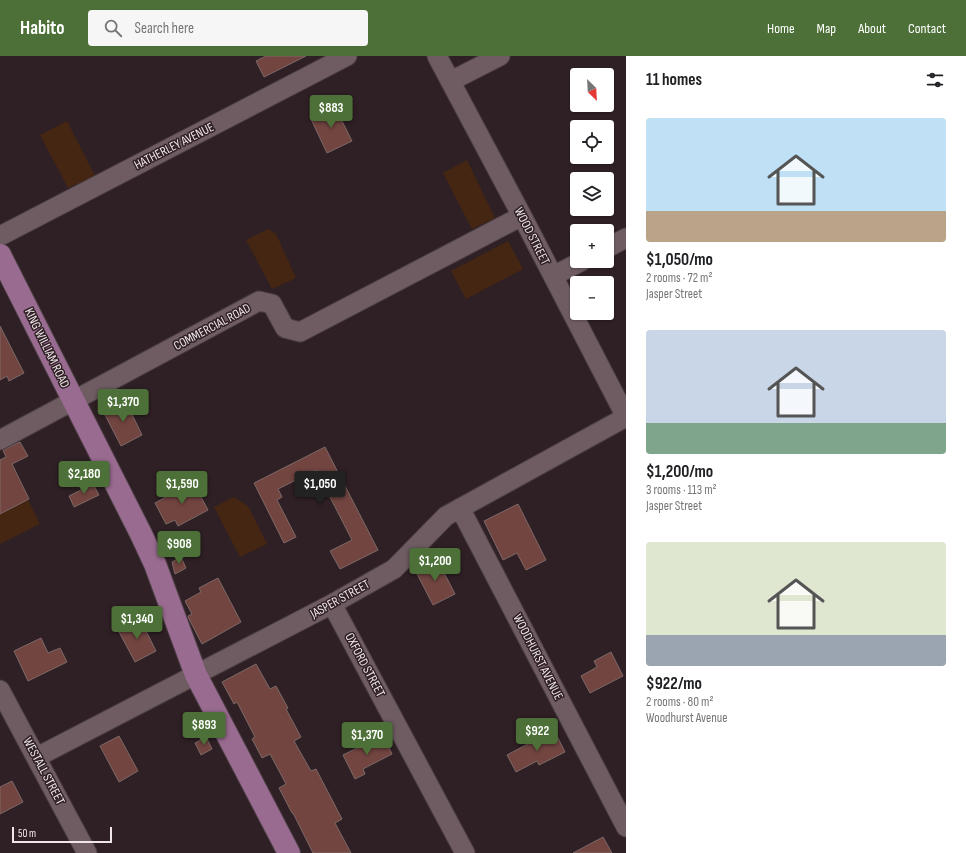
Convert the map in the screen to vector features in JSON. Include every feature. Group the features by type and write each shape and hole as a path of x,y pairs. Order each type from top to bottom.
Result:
{"main road":[{"name":"KING WILLIAM ROAD","path":"0,255 155,564 196,675 289,853"}],"street":[{"name":"HATHERLEY AVENUE","path":"0,236 348,56"},
{"name":"WOOD STREET","path":"437,56 626,417"},
{"path":"451,82 500,56"},
{"name":"COMMERCIAL ROAD","path":"0,440 259,301 272,304 285,328 300,332 522,216"},
{"path":"614,244 626,238"},
{"path":"553,276 570,267"},
{"name":"JASPER STREET","path":"36,757 332,604 394,569 446,516 626,417"},
{"name":"WOODHURST AVENUE","path":"460,508 626,827"},
{"name":"OXFORD STREET","path":"332,604 465,853"},
{"name":"WESTALL STREET","path":"0,690 6,716 36,757 87,853"}],"shaded area":[{"path":"67,121 95,176 68,188 40,135"},
{"path":"467,160 495,218 472,229 443,173"},
{"path":"268,229 276,234 296,278 272,289 246,240"},
{"path":"508,241 523,269 466,299 451,271"},
{"path":"234,497 248,506 267,544 240,557 214,507"},
{"path":"28,500 40,524 0,544 0,514"}],"building":[{"path":"266,56 306,56 264,77 256,61"},
{"path":"334,105 352,141 327,153 310,117"},
{"path":"0,326 24,373 9,381 7,376 0,380"},
{"path":"125,400 142,435 121,446 103,411"},
{"path":"20,442 28,456 12,464 29,499 0,514 0,460 6,457 3,450"},
{"path":"325,447 378,550 340,569 330,551 352,540 316,470 278,489 282,497 277,500 296,537 284,543 254,483"},
{"path":"193,482 208,510 178,526 175,520 166,524 155,503"},
{"path":"93,484 99,495 74,507 69,496"},
{"path":"518,504 546,560 526,570 517,553 503,560 484,521"},
{"path":"181,557 186,568 175,574 172,562"},
{"path":"437,559 455,594 433,605 415,570"},
{"path":"218,578 241,622 202,644 189,619 188,616 192,614 185,601 201,592 199,588"},
{"path":"140,619 156,651 135,662 118,630"},
{"path":"41,638 48,653 60,648 67,662 28,681 14,651"},
{"path":"611,652 623,676 590,693 581,676 597,667 594,661"},
{"path":"256,664 270,689 276,686 288,708 286,709 301,737 294,741 311,771 316,769 342,819 335,823 351,853 313,853 279,788 286,784 270,754 262,758 252,739 255,737 237,702 234,704 222,682"},
{"path":"554,730 565,752 539,765 537,761 516,772 507,755"},
{"path":"383,735 392,754 363,769 365,774 355,779 343,755"},
{"path":"119,736 138,771 119,782 100,746"},
{"path":"206,737 212,749 201,755 195,743"},
{"path":"12,781 23,802 0,814 0,787"},
{"path":"603,837 612,853 573,853"}]}
